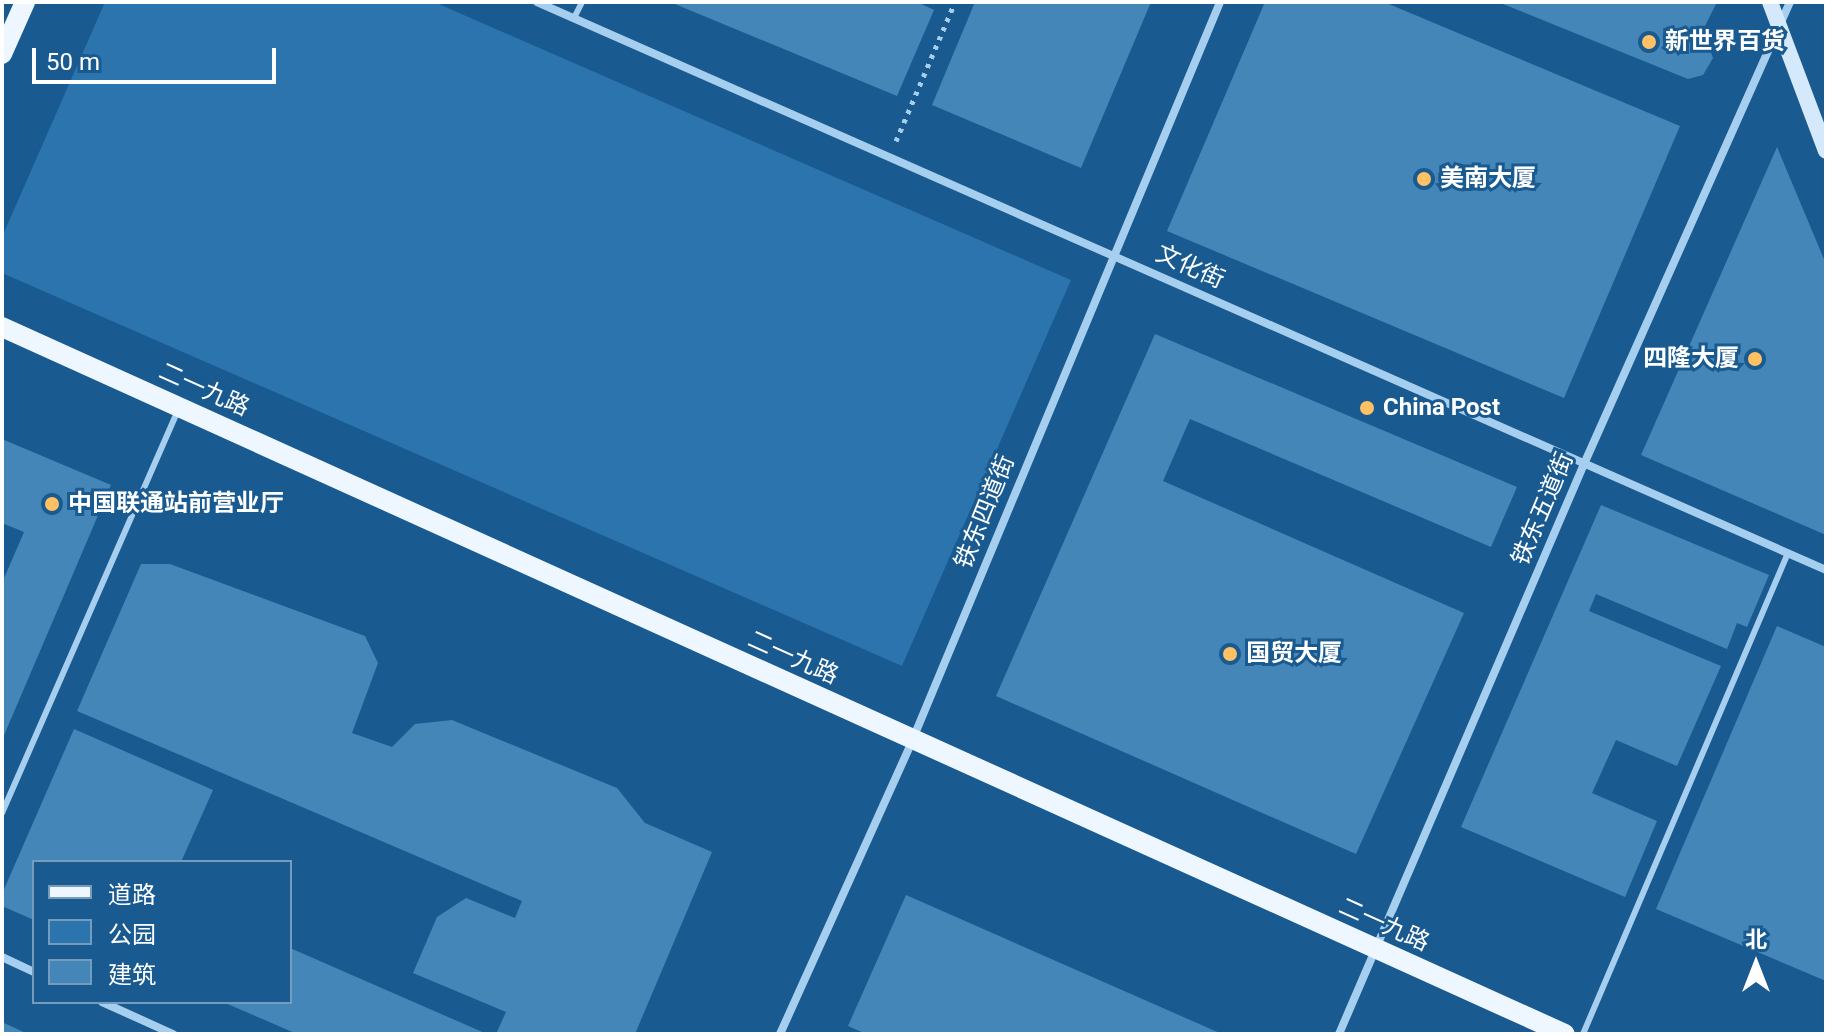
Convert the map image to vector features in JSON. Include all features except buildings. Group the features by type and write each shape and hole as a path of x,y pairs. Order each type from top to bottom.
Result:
{"main road":[{"path":"2,54 25,2"},
{"path":"1770,2 1826,151"},
{"name":"二一九路","path":"2,327 1565,1034"}],"street":[{"name":"文化街","path":"537,2 1826,570"},
{"name":"铁东四道街","path":"780,1034 912,741 1112,254 1220,2"},
{"name":"铁东五道街","path":"1339,1034 1584,464 1790,2"},
{"path":"2,957 32,971"},
{"path":"106,1004 173,1034"}],"lane":[{"path":"574,18 582,2"},
{"path":"2,813 179,407"},
{"path":"1583,1034 1788,553"}],"path":[{"path":"889,157 955,2"}],"green space":[{"path":"105,2 434,2 1071,280 902,666 2,273 2,237"}],"place":[{"name":"新世界百货","path":"1649,42"},
{"name":"美南大厦","path":"1424,179"},
{"name":"四隆大厦","path":"1755,359"},
{"name":"China Post","path":"1367,408"},
{"name":"中国联通站前营业厅","path":"52,504"},
{"name":"国贸大厦","path":"1230,654"}]}
